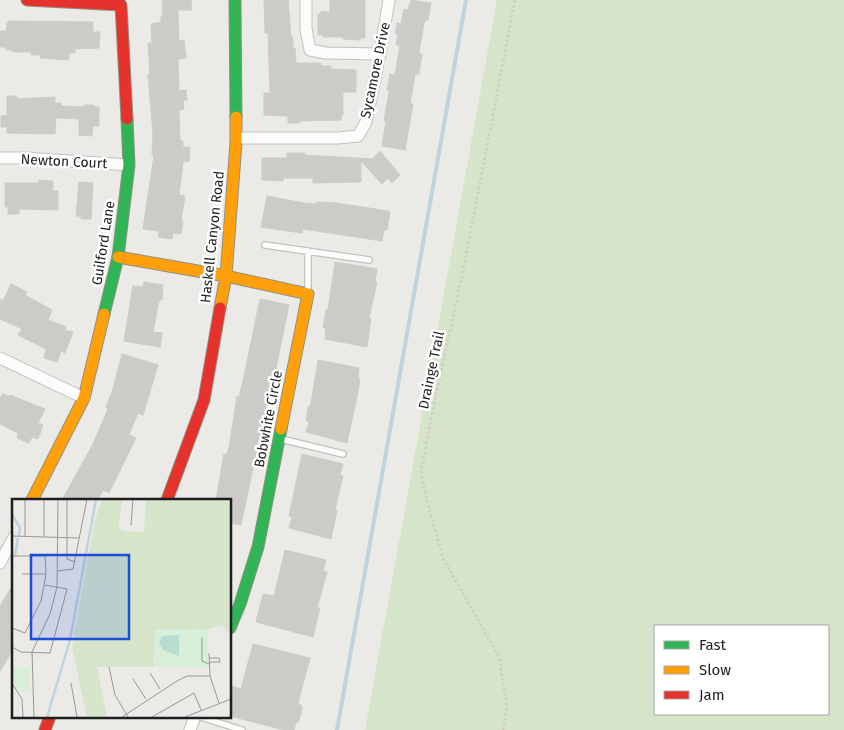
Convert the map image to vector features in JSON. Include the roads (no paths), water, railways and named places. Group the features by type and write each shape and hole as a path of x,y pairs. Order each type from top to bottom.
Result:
{"street":[{"name":"Guilford Lane","path":"28,0 122,5 129,165 118,257 84,398 33,499"},
{"name":"Haskell Canyon Road","path":"168,499 204,400 226,276 236,138 235,0"},
{"path":"306,0 306,29 310,50 326,53 380,54"},
{"name":"Sycamore Drive","path":"236,138 338,138 358,136 366,122 389,0"},
{"name":"Newton Court","path":"0,158 129,165"},
{"path":"118,257 226,276 308,294"},
{"name":"Bobwhite Circle","path":"231,624 258,547 308,294"},
{"path":"0,358 84,398"},
{"path":"0,563 8,541"},
{"path":"45,730 49,718"},
{"path":"190,730 195,718"}],"lane":[{"path":"266,245 369,260"},
{"path":"308,251 308,294"},
{"path":"279,438 343,454"},
{"path":"203,718 242,730"}],"waterway":[{"path":"337,730 466,0"}]}
